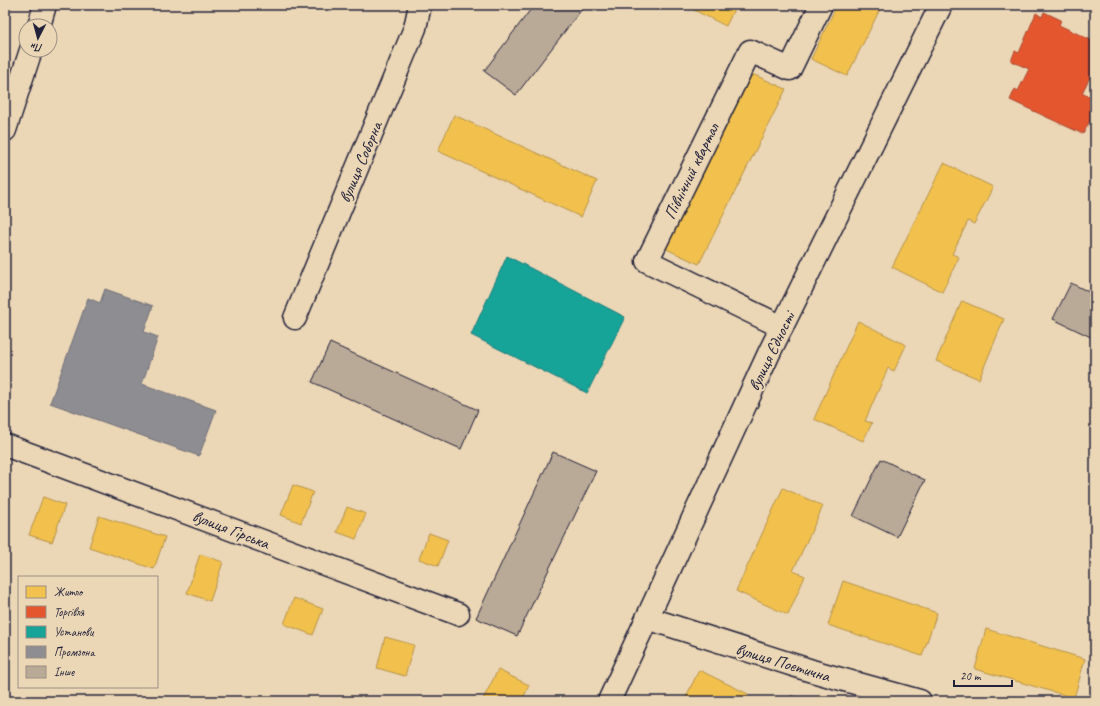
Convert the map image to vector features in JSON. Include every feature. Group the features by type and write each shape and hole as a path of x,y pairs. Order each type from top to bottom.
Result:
{"street":[{"path":"42,18 46,5"},
{"name":"вулиця Соборна","path":"295,318 415,28 420,5"},
{"name":"Північний квартал","path":"782,327 646,261 750,51 790,70 822,5"},
{"name":"вулиця Єдності","path":"609,701 782,327 942,5"},
{"path":"5,130 28,58"},
{"name":"вулиця Гірська","path":"5,445 458,614"},
{"name":"вулиця Поетична","path":"647,618 812,671 920,701"}],"building: Житло":[{"path":"694,5 736,5 726,26 692,9"},
{"path":"837,5 882,5 847,76 811,59"},
{"path":"750,73 786,89 699,264 664,248"},
{"path":"454,115 597,181 581,217 438,151"},
{"path":"944,163 993,187 974,224 968,221 952,254 959,257 942,292 892,267"},
{"path":"962,301 1004,319 979,379 936,361"},
{"path":"858,321 906,345 894,371 888,368 865,421 872,423 863,441 814,419"},
{"path":"293,485 313,492 301,523 281,515"},
{"path":"783,488 823,506 793,571 805,576 788,615 736,591"},
{"path":"43,497 65,505 52,542 29,535"},
{"path":"347,507 366,514 356,539 337,532"},
{"path":"99,516 165,537 154,569 89,547"},
{"path":"429,533 448,540 438,566 419,559"},
{"path":"200,554 223,562 210,601 187,593"},
{"path":"843,581 937,613 922,656 828,625"},
{"path":"294,598 323,609 313,635 284,624"},
{"path":"986,629 1085,659 1074,698 975,669"},
{"path":"385,637 414,645 405,676 377,668"},
{"path":"498,670 529,685 522,701 482,701"},
{"path":"699,670 748,694 744,701 684,701"}],"building: Торгівля":[{"path":"1044,12 1061,20 1059,25 1095,42 1095,67 1082,93 1093,99 1095,96 1095,111 1083,134 1010,100 1015,89 1018,91 1029,69 1011,61 1015,51 1019,53 1036,13 1042,17"}],"building: Установи":[{"path":"507,256 625,317 587,393 471,335"}],"building: Промзона":[{"path":"105,289 153,306 144,332 158,337 142,384 216,410 199,456 50,403 88,298 100,303"}],"building: Інше":[{"path":"534,5 585,5 516,95 484,71"},
{"path":"1071,283 1095,295 1095,339 1053,319"},
{"path":"330,343 478,410 461,449 312,382"},
{"path":"553,452 596,471 517,636 476,618"},
{"path":"881,459 925,480 897,537 853,516"},
{"path":"791,696 809,701 790,701"}]}
